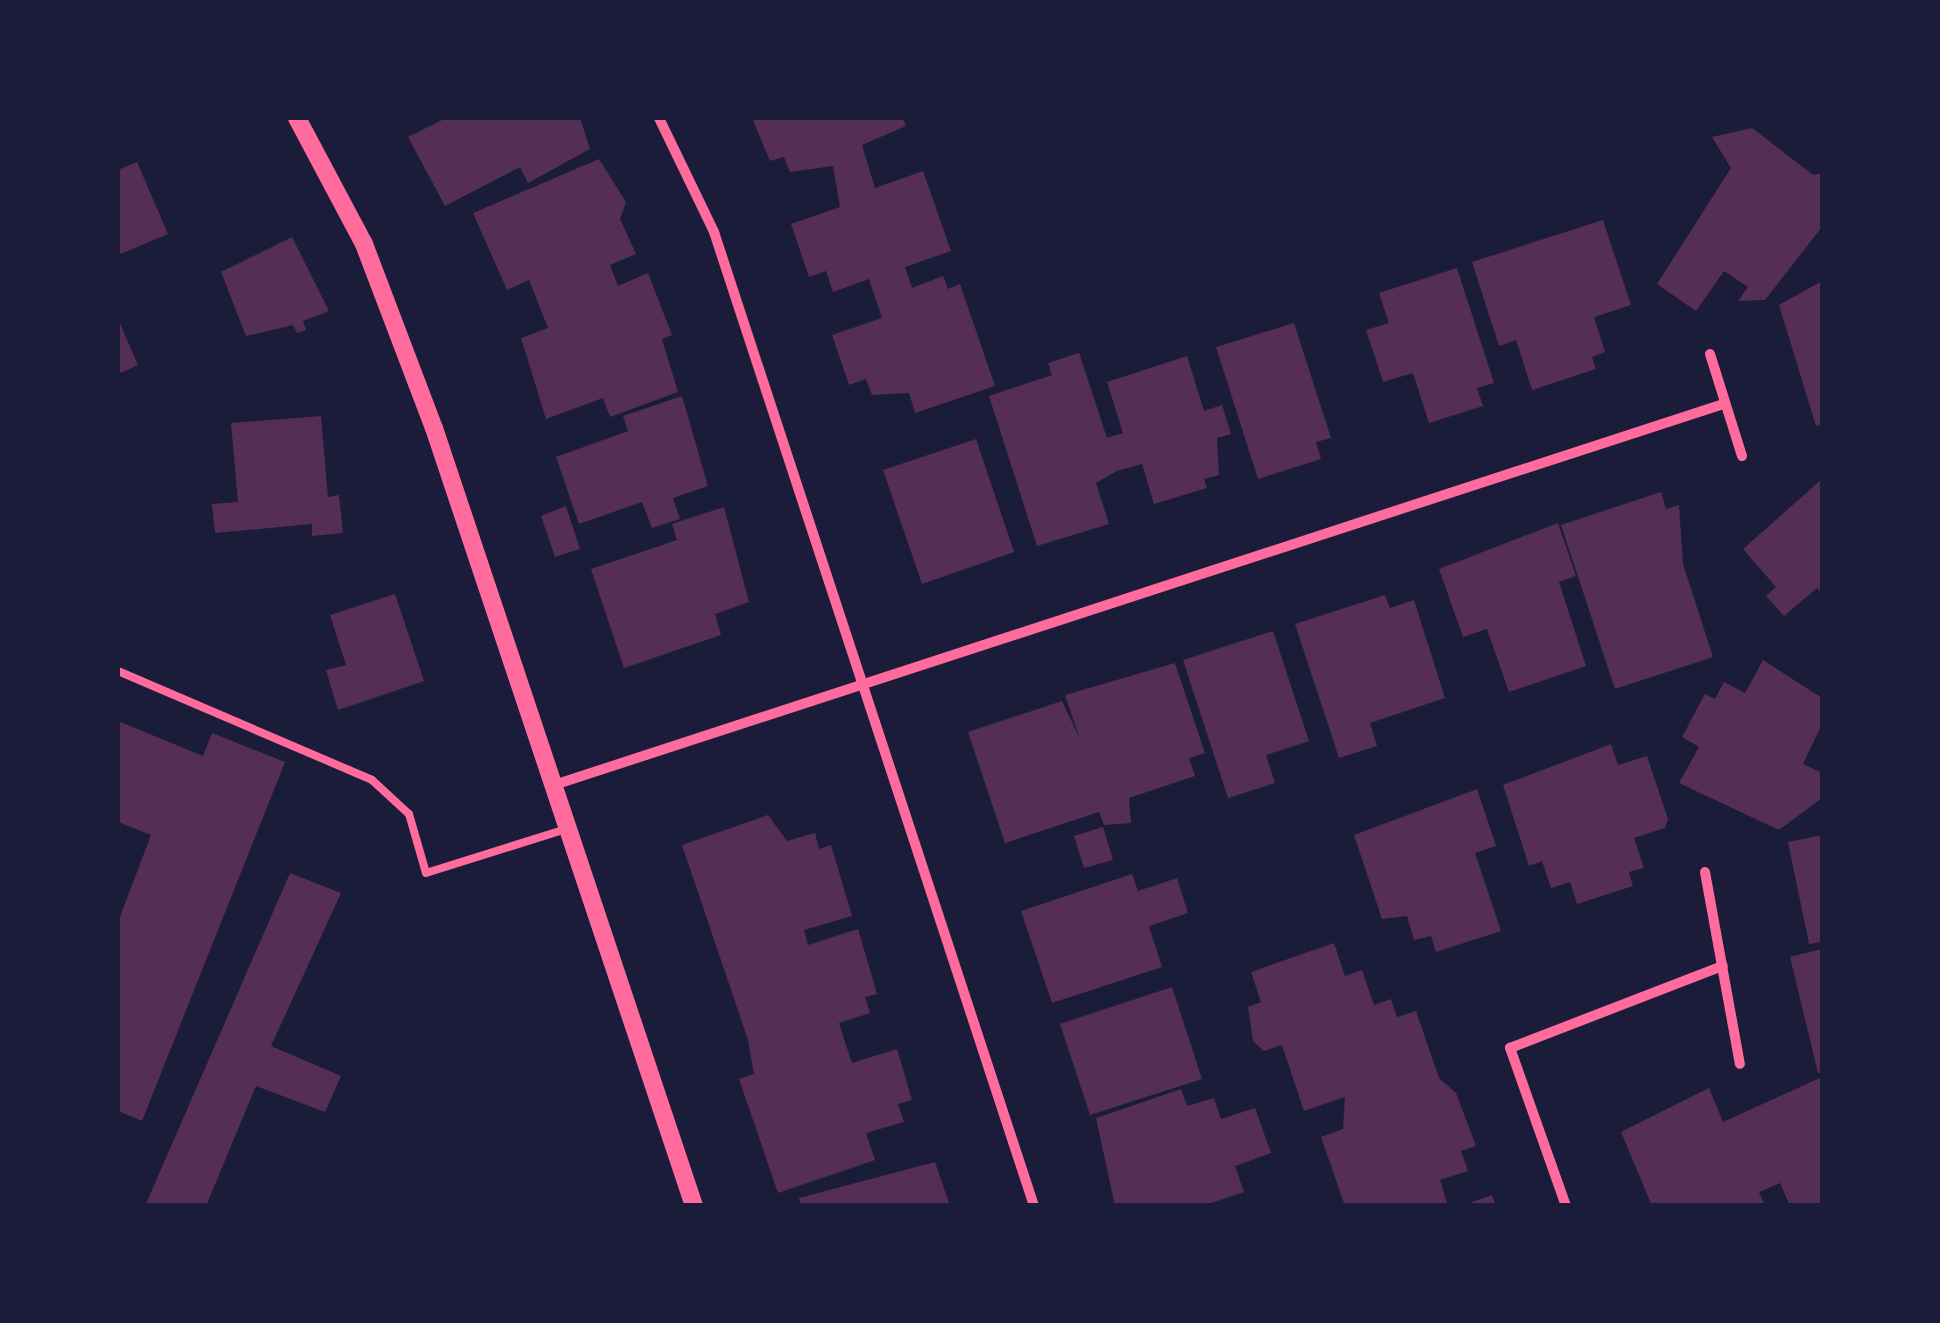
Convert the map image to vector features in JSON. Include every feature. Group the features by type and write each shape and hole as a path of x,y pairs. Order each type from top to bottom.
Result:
{"street":[{"path":"297,118 364,244 554,785 694,1206"},
{"path":"659,118 714,232 860,686 1034,1206"},
{"path":"1710,354 1742,456"},
{"path":"554,785 1723,404"},
{"path":"1705,872 1740,1064"},
{"path":"1566,1206 1510,1048 1722,966"}],"lane":[{"path":"118,672 372,780 409,814 426,872 568,828"}],"building":[{"path":"446,118 580,118 590,149 528,183 520,167 445,206 408,137"},
{"path":"752,118 903,118 906,126 862,145 875,188 923,171 951,251 905,267 912,288 943,276 948,289 960,284 995,386 915,413 909,393 872,395 866,379 849,385 832,335 882,318 869,279 833,292 826,271 809,277 791,224 840,207 833,166 790,172 784,157 770,161"},
{"path":"1752,128 1813,175 1822,173 1822,227 1765,300 1738,301 1748,287 1724,271 1696,311 1657,284 1731,168 1712,137"},
{"path":"599,159 626,202 620,219 636,254 610,265 618,286 648,273 672,335 662,339 678,392 610,417 603,398 546,419 521,338 548,328 529,280 507,290 473,213"},
{"path":"137,162 168,234 118,255 118,170"},
{"path":"1603,220 1631,305 1594,317 1605,352 1592,357 1596,369 1532,390 1516,340 1499,346 1472,262"},
{"path":"292,237 329,311 303,321 306,330 297,333 293,325 246,336 221,272"},
{"path":"1457,268 1494,383 1477,388 1483,406 1429,423 1413,373 1383,382 1366,330 1389,323 1379,293"},
{"path":"1822,281 1822,424 1816,426 1779,305"},
{"path":"118,319 138,365 118,374"},
{"path":"1294,323 1331,438 1316,442 1321,459 1258,479 1216,347"},
{"path":"1079,353 1107,438 1123,433 1107,382 1187,356 1204,411 1222,405 1231,434 1217,438 1219,475 1204,479 1207,488 1154,504 1142,464 1117,471 1096,483 1109,524 1037,546 989,396 1052,375 1048,363"},
{"path":"682,396 708,486 673,498 680,519 652,528 642,502 579,524 556,457 628,431 623,416"},
{"path":"321,416 328,497 339,495 343,533 312,536 312,524 215,533 212,504 238,502 231,423"},
{"path":"976,439 1014,552 922,584 883,470"},
{"path":"1822,479 1822,594 1817,588 1784,616 1766,596 1776,587 1743,549"},
{"path":"1661,492 1666,509 1679,505 1683,564 1713,657 1615,689 1561,525"},
{"path":"566,506 580,549 555,557 541,516"},
{"path":"724,507 749,602 715,614 721,635 624,668 591,569 677,540 672,524"},
{"path":"1558,523 1576,576 1559,582 1586,666 1509,692 1487,629 1463,637 1439,569"},
{"path":"395,594 424,681 338,710 326,670 346,665 330,615"},
{"path":"1385,595 1390,608 1414,600 1445,698 1370,723 1377,746 1339,758 1295,624"},
{"path":"1273,631 1309,741 1266,755 1275,783 1228,798 1183,660"},
{"path":"1763,660 1822,698 1822,724 1803,764 1822,773 1822,798 1779,830 1679,783 1699,747 1682,737 1705,694 1715,699 1724,682 1745,693"},
{"path":"1175,663 1205,753 1189,758 1195,776 1129,798 1131,823 1104,825 1099,812 1005,843 968,732 1062,701 1080,739 1065,695"},
{"path":"118,721 203,756 212,733 285,762 142,1121 118,1111 118,922 151,835 118,822"},
{"path":"1611,744 1618,765 1647,756 1668,819 1665,828 1634,838 1644,868 1629,872 1633,886 1577,904 1570,882 1551,888 1542,861 1529,866 1503,785"},
{"path":"1477,789 1496,846 1475,853 1501,931 1436,952 1431,936 1414,940 1407,916 1382,919 1354,835"},
{"path":"768,815 787,841 815,833 819,849 831,845 852,916 804,930 808,945 858,929 877,994 865,997 870,1013 839,1023 845,1042 852,1063 897,1049 912,1100 898,1104 904,1122 866,1133 875,1160 778,1193 739,1079 754,1074 748,1040 682,845"},
{"path":"1103,827 1113,860 1084,868 1074,836"},
{"path":"1822,835 1822,942 1809,944 1788,842"},
{"path":"290,873 341,893 271,1046 341,1076 325,1112 256,1086 206,1206 145,1206"},
{"path":"1132,874 1138,891 1177,878 1188,913 1149,926 1162,967 1052,1003 1021,911"},
{"path":"1334,943 1345,976 1362,970 1374,1005 1391,999 1397,1017 1416,1011 1439,1078 1456,1093 1476,1146 1461,1151 1468,1171 1440,1180 1448,1206 1345,1206 1321,1137 1343,1129 1345,1097 1304,1111 1282,1045 1264,1051 1253,1041 1248,1007 1261,1002 1251,972"},
{"path":"1822,949 1822,1072 1818,1073 1790,957"},
{"path":"1172,987 1202,1079 1090,1115 1060,1024"},
{"path":"1822,1077 1822,1206 1790,1206 1780,1183 1759,1192 1765,1206 1652,1206 1621,1132 1709,1088 1723,1122"},
{"path":"1181,1089 1187,1106 1214,1098 1221,1119 1255,1108 1271,1153 1235,1166 1244,1192 1203,1206 1115,1206 1096,1118"},
{"path":"935,1162 950,1206 801,1206 799,1198"},
{"path":"1492,1195 1496,1206 1464,1206 1464,1205"}]}
